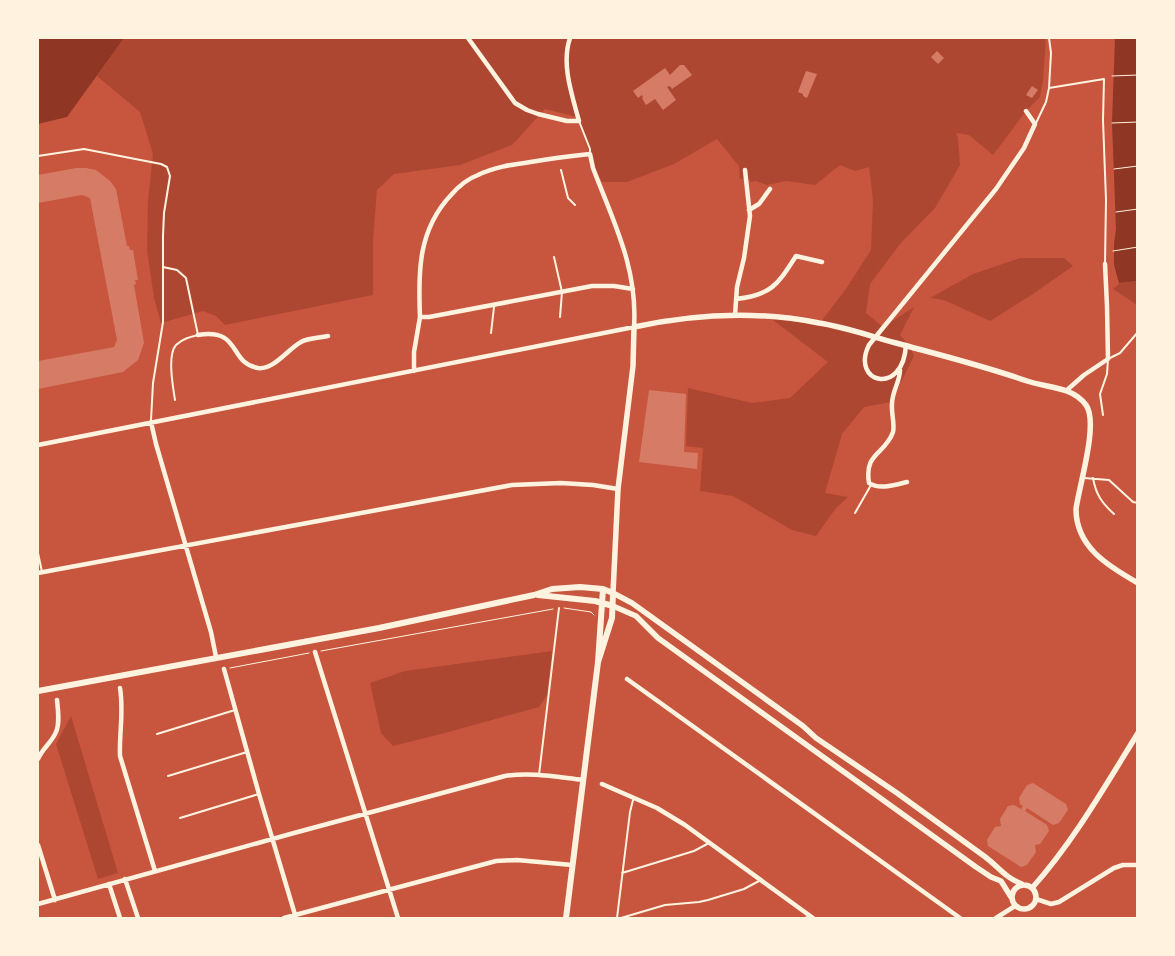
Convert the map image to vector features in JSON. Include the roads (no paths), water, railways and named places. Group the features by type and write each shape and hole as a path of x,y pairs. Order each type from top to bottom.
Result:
{"main road":[{"path":"38,691 365,630 565,587 602,589 613,593 610,625 598,662"},
{"path":"566,918 598,662 602,589"},
{"path":"534,595 602,602 613,606"}],"street":[{"path":"468,38 515,103 538,114 567,121 579,121 567,64 570,38"},
{"path":"900,370 887,379 879,379 872,376 866,369 864,362 865,353 869,345 986,202 1024,148 1035,124 1026,111"},
{"path":"414,371 414,352 420,318 419,287 422,250 428,230 440,208 465,182 477,175 506,166 590,154 593,168 630,267 635,309 633,366 618,489 613,593 632,603 803,726 816,738 897,793 994,863 1004,875 1035,891 1036,899 1031,907 1027,909 1014,906"},
{"path":"735,315 750,210 745,170"},
{"path":"750,210 759,204 770,189"},
{"path":"736,299 759,296 768,290 779,281 796,256 822,262"},
{"path":"1067,390 1084,374 1108,359 1104,264"},
{"path":"420,318 598,285 633,288"},
{"path":"38,445 652,323 735,315 797,319 819,322 859,332 1029,382 1067,390 1084,403 1089,413 1090,433 1081,478 1076,518 1080,534 1086,544 1102,560 1138,583"},
{"path":"198,334 219,334 227,338 236,352 248,364 257,368 265,368 274,363 300,342 328,336"},
{"path":"906,345 900,377 893,392 893,431 868,468 869,483 871,485 884,486 907,482"},
{"path":"151,422 211,632 216,657"},
{"path":"40,573 186,544 512,485 561,483 618,489"},
{"path":"613,606 636,616 658,638 976,867 1001,881 1014,906"},
{"path":"315,652 398,918"},
{"path":"224,669 296,916"},
{"path":"627,679 960,918"},
{"path":"120,688 123,718 120,756 155,871"},
{"path":"38,759 56,732 57,700"},
{"path":"1032,888 1050,868 1084,820 1138,733"},
{"path":"38,904 505,776 522,774 583,780"},
{"path":"602,784 634,797 667,814 760,879 809,918"},
{"path":"38,845 55,900"},
{"path":"284,918 505,859 572,865"},
{"path":"1036,899 1051,904 1059,902 1114,868 1138,864"},
{"path":"126,879 138,918"},
{"path":"109,884 120,918"},
{"path":"1011,897 1014,889 1022,884"},
{"path":"996,918 1014,906"}],"lane":[{"path":"1035,124 1046,102 1049,88 1051,53 1049,38"},
{"path":"1049,88 1104,79 1103,120 1106,200 1104,264"},
{"path":"579,121 590,149 590,154"},
{"path":"38,156 84,149 157,163 166,167 170,176 164,214 163,322 152,394 151,422"},
{"path":"561,170 568,198 575,205"},
{"path":"554,258 562,292 560,317"},
{"path":"163,267 176,270 186,278 198,334 182,340 173,350 175,400"},
{"path":"491,333 494,304"},
{"path":"1103,415 1100,394 1107,374 1108,359 1120,353 1138,332"},
{"path":"1081,478 1109,480 1133,502 1138,503"},
{"path":"1093,478 1097,496 1114,514"},
{"path":"855,513 871,485"},
{"path":"38,553 40,573"},
{"path":"538,775 559,608"},
{"path":"157,734 235,710"},
{"path":"168,776 247,752"},
{"path":"180,818 259,794"},
{"path":"617,918 630,812 634,797"},
{"path":"622,873 694,851 709,843"},
{"path":"621,918 666,905 699,902 744,889 760,879"}]}
